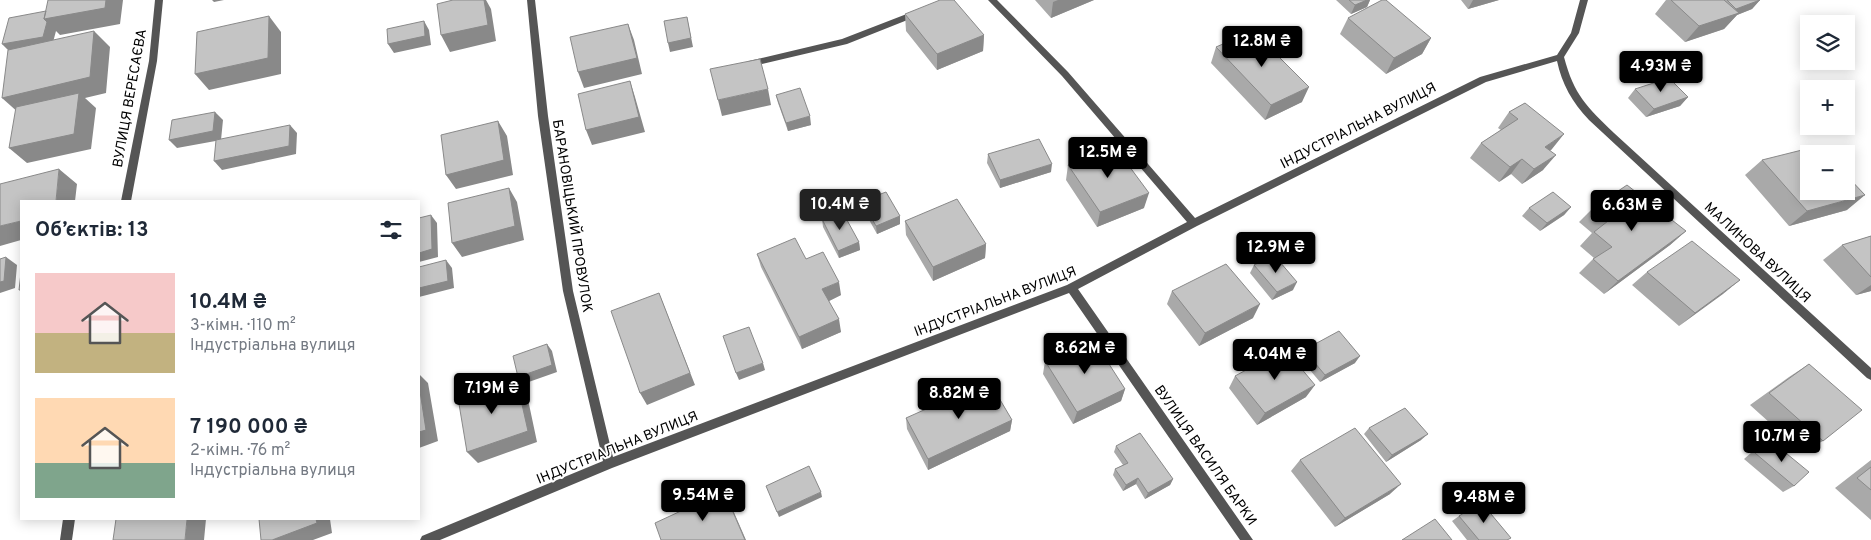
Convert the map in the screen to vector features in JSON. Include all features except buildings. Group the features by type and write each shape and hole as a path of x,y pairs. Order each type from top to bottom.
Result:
{"street":[{"name":"ВУЛИЦЯ ВЕРЕСАЄВА","path":"126,200 153,61 159,0"},
{"name":"БАРАНОВІЦЬКИЙ ПРОВУЛОК","path":"531,0 543,116 568,291 609,464"},
{"path":"992,0 1064,74 1194,223"},
{"path":"1560,57 1575,33 1584,0"},
{"path":"740,66 844,42 924,11"},
{"name":"ІНДУСТРІАЛЬНА ВУЛИЦЯ","path":"426,540 609,464 1071,288 1194,223 1483,78 1560,57"},
{"name":"МАЛИНОВА ВУЛИЦЯ","path":"1560,57 1564,78 1573,98 1871,375"},
{"name":"ВУЛИЦЯ ВАСИЛЯ БАРКИ","path":"1071,288 1247,540"},
{"path":"66,540 69,520"}]}
